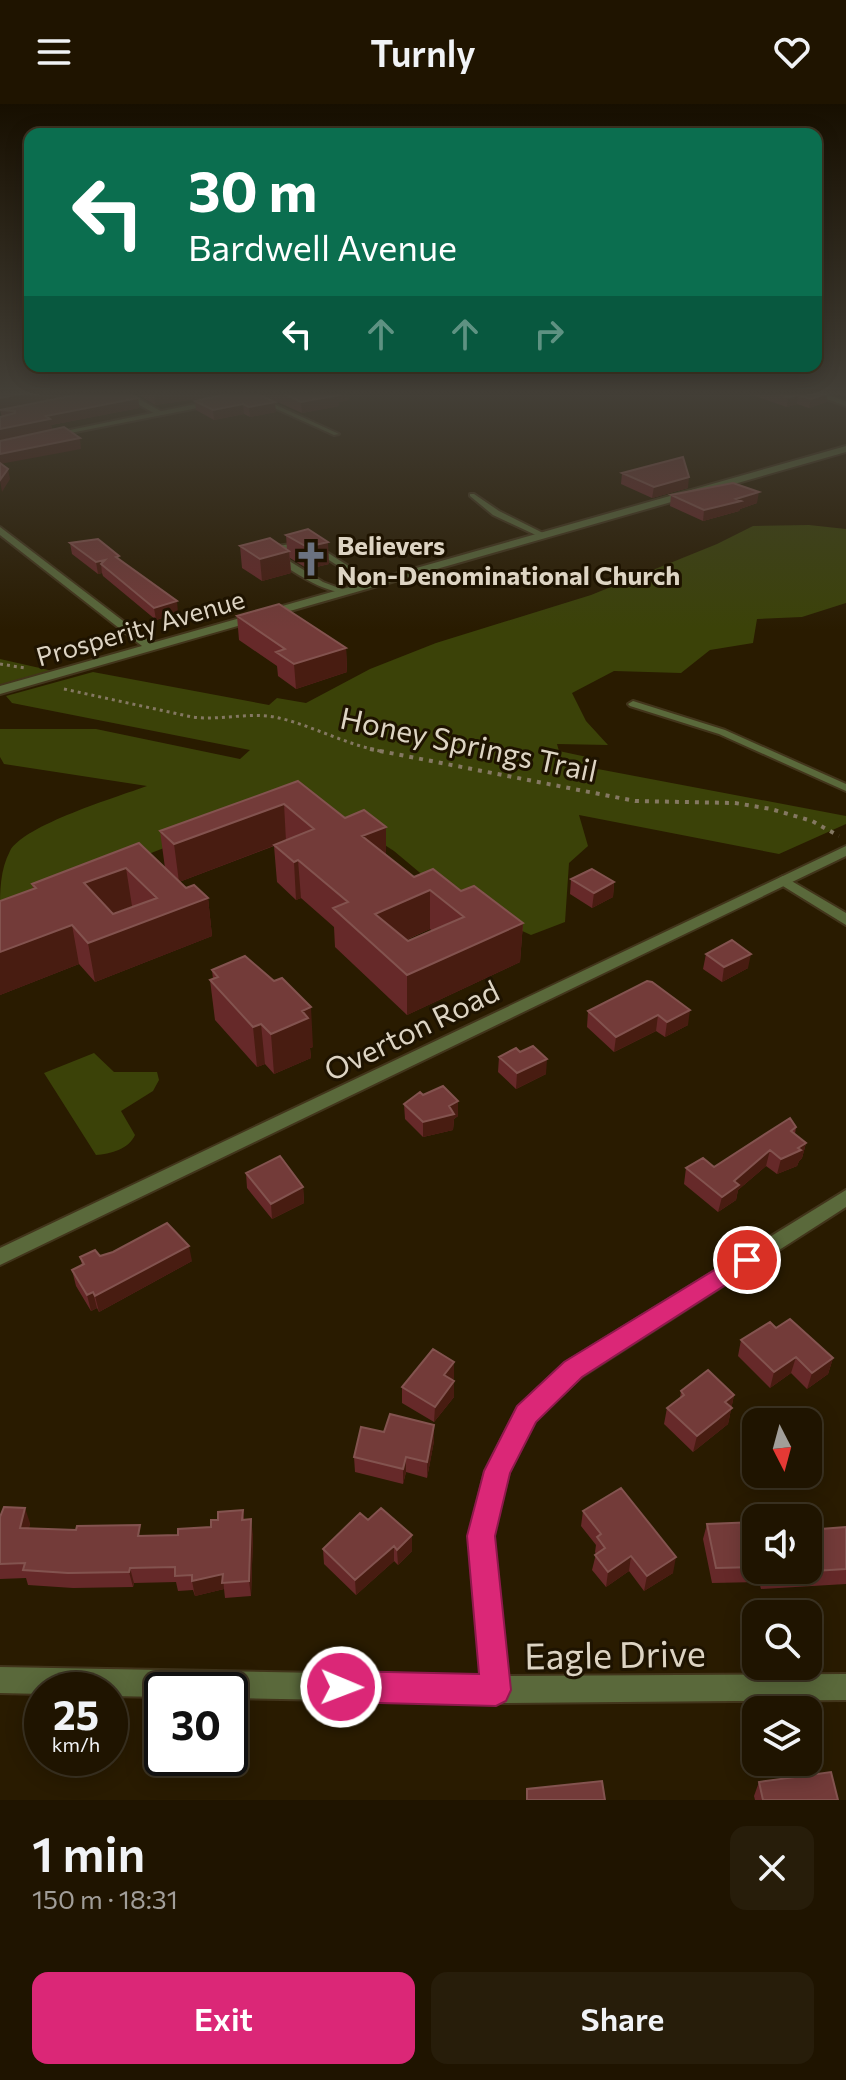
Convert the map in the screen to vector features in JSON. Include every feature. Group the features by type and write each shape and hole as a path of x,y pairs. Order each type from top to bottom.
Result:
{"street":[{"name":"Prosperity Avenue","path":"0,690 768,471"},
{"path":"0,530 150,647"},
{"name":"Overton Road","path":"0,1257 783,880 842,842"},
{"path":"783,880 846,920"},
{"path":"496,1690 481,1536 497,1471 526,1414 573,1370 846,1197"},
{"name":"Eagle Drive","path":"0,1680 496,1690 846,1687"}],"lane":[{"path":"472,495 496,513 543,535"},
{"path":"343,591 333,585 320,584 273,554 279,548 308,544 371,583"},
{"path":"633,704 722,732 846,788"}],"path":[{"name":"Honey Springs Trail","path":"60,688 200,718 262,715 280,718 356,746 635,801 735,803 771,809 812,821 842,842"}],"green space":[{"path":"809,525 846,529 846,603 802,617 757,619 753,643 710,650 681,673 614,671 572,693 586,721 608,745 557,744 559,751 587,757 582,766 846,816 846,824 779,854 579,815 588,846 569,863 565,922 531,935 450,898 394,851 335,813 169,846 0,912 4,866 10,851 19,841 72,813 147,786 4,764 0,757 0,729 96,729 240,759 250,750 12,703 6,696 93,672 269,705 277,698 306,703 370,669 436,643 591,595 717,544 753,526"},
{"path":"0,659 53,671 0,685"},
{"path":"94,1053 114,1072 157,1072 159,1080 153,1091 121,1111 135,1135 132,1140 118,1150 96,1155 44,1073"}],"building":[{"path":"687,471 689,477 654,487 622,473"},
{"path":"733,483 759,492 736,499 741,501 704,510 671,495"},
{"path":"308,529 328,542 307,547 286,535"},
{"path":"270,538 289,551 260,559 240,546"},
{"path":"98,539 119,556 116,557 177,601 154,608 101,564 105,560 96,562 70,543"},
{"path":"279,604 346,648 294,664 276,652 285,649 237,616"},
{"path":"298,781 345,818 364,810 386,827 362,836 414,877 433,869 461,891 474,886 523,923 407,975 333,908 348,902 298,860 294,862 274,845 314,829 284,804 174,844 160,831","holes":["430,890 464,917 408,941 375,914"]},
{"path":"139,843 186,888 194,885 208,898 88,943 72,925 0,952 0,901 36,888 32,884","holes":["126,868 157,898 113,914 84,883"]},
{"path":"592,869 614,882 594,893 571,879"},
{"path":"732,940 751,954 724,967 706,954"},
{"path":"245,956 274,981 282,978 311,1007 302,1011 308,1018 271,1034 261,1024 253,1027 210,980 218,977 212,970"},
{"path":"647,981 690,1010 667,1022 658,1015 616,1037 588,1011"},
{"path":"533,1046 547,1059 517,1073 499,1057 516,1048 520,1052"},
{"path":"443,1086 458,1101 449,1106 454,1114 423,1122 404,1104 420,1092 423,1095"},
{"path":"790,1118 796,1127 791,1131 806,1143 798,1148 801,1150 781,1159 770,1150 734,1181 739,1185 722,1197 686,1168 703,1158 714,1167"},
{"path":"280,1156 303,1187 271,1204 246,1173"},
{"path":"167,1223 189,1246 95,1296 93,1292 87,1295 72,1270 84,1264 80,1257 95,1250 100,1256 113,1252"},
{"path":"790,1319 833,1358 812,1373 796,1357 774,1372 741,1340 770,1322 776,1328"},
{"path":"433,1349 454,1362 444,1375 454,1381 435,1407 402,1387"},
{"path":"708,1370 734,1395 725,1402 732,1408 697,1436 667,1408 684,1395 681,1391"},
{"path":"390,1414 434,1425 427,1462 406,1457 403,1469 354,1457 361,1427 384,1432"},
{"path":"621,1488 676,1557 647,1576 631,1556 608,1572 595,1555 605,1548 597,1537 601,1534 583,1511"},
{"path":"4,1507 25,1508 20,1528 76,1530 77,1526 140,1525 138,1536 178,1535 178,1529 211,1527 211,1520 218,1520 218,1512 243,1510 242,1520 251,1519 249,1581 222,1583 223,1574 192,1581 192,1575 175,1576 175,1567 130,1568 129,1572 68,1573 23,1570 25,1563 0,1564 0,1517"},
{"path":"381,1508 412,1535 397,1550 394,1546 355,1580 323,1549 360,1513 368,1520"},
{"path":"742,1523 742,1567 716,1568 707,1524"},
{"path":"846,1527 846,1569 822,1570 822,1529"},
{"path":"831,1772 838,1800 763,1800 759,1782 822,1776 822,1773"},
{"path":"602,1781 605,1800 527,1800 527,1789"}],"place":[{"name":"Believers Non-Denominational Church","path":"311,559"}],"route":[{"path":"341,1687 496,1690 481,1536 497,1471 526,1414 573,1370 747,1260"}]}
